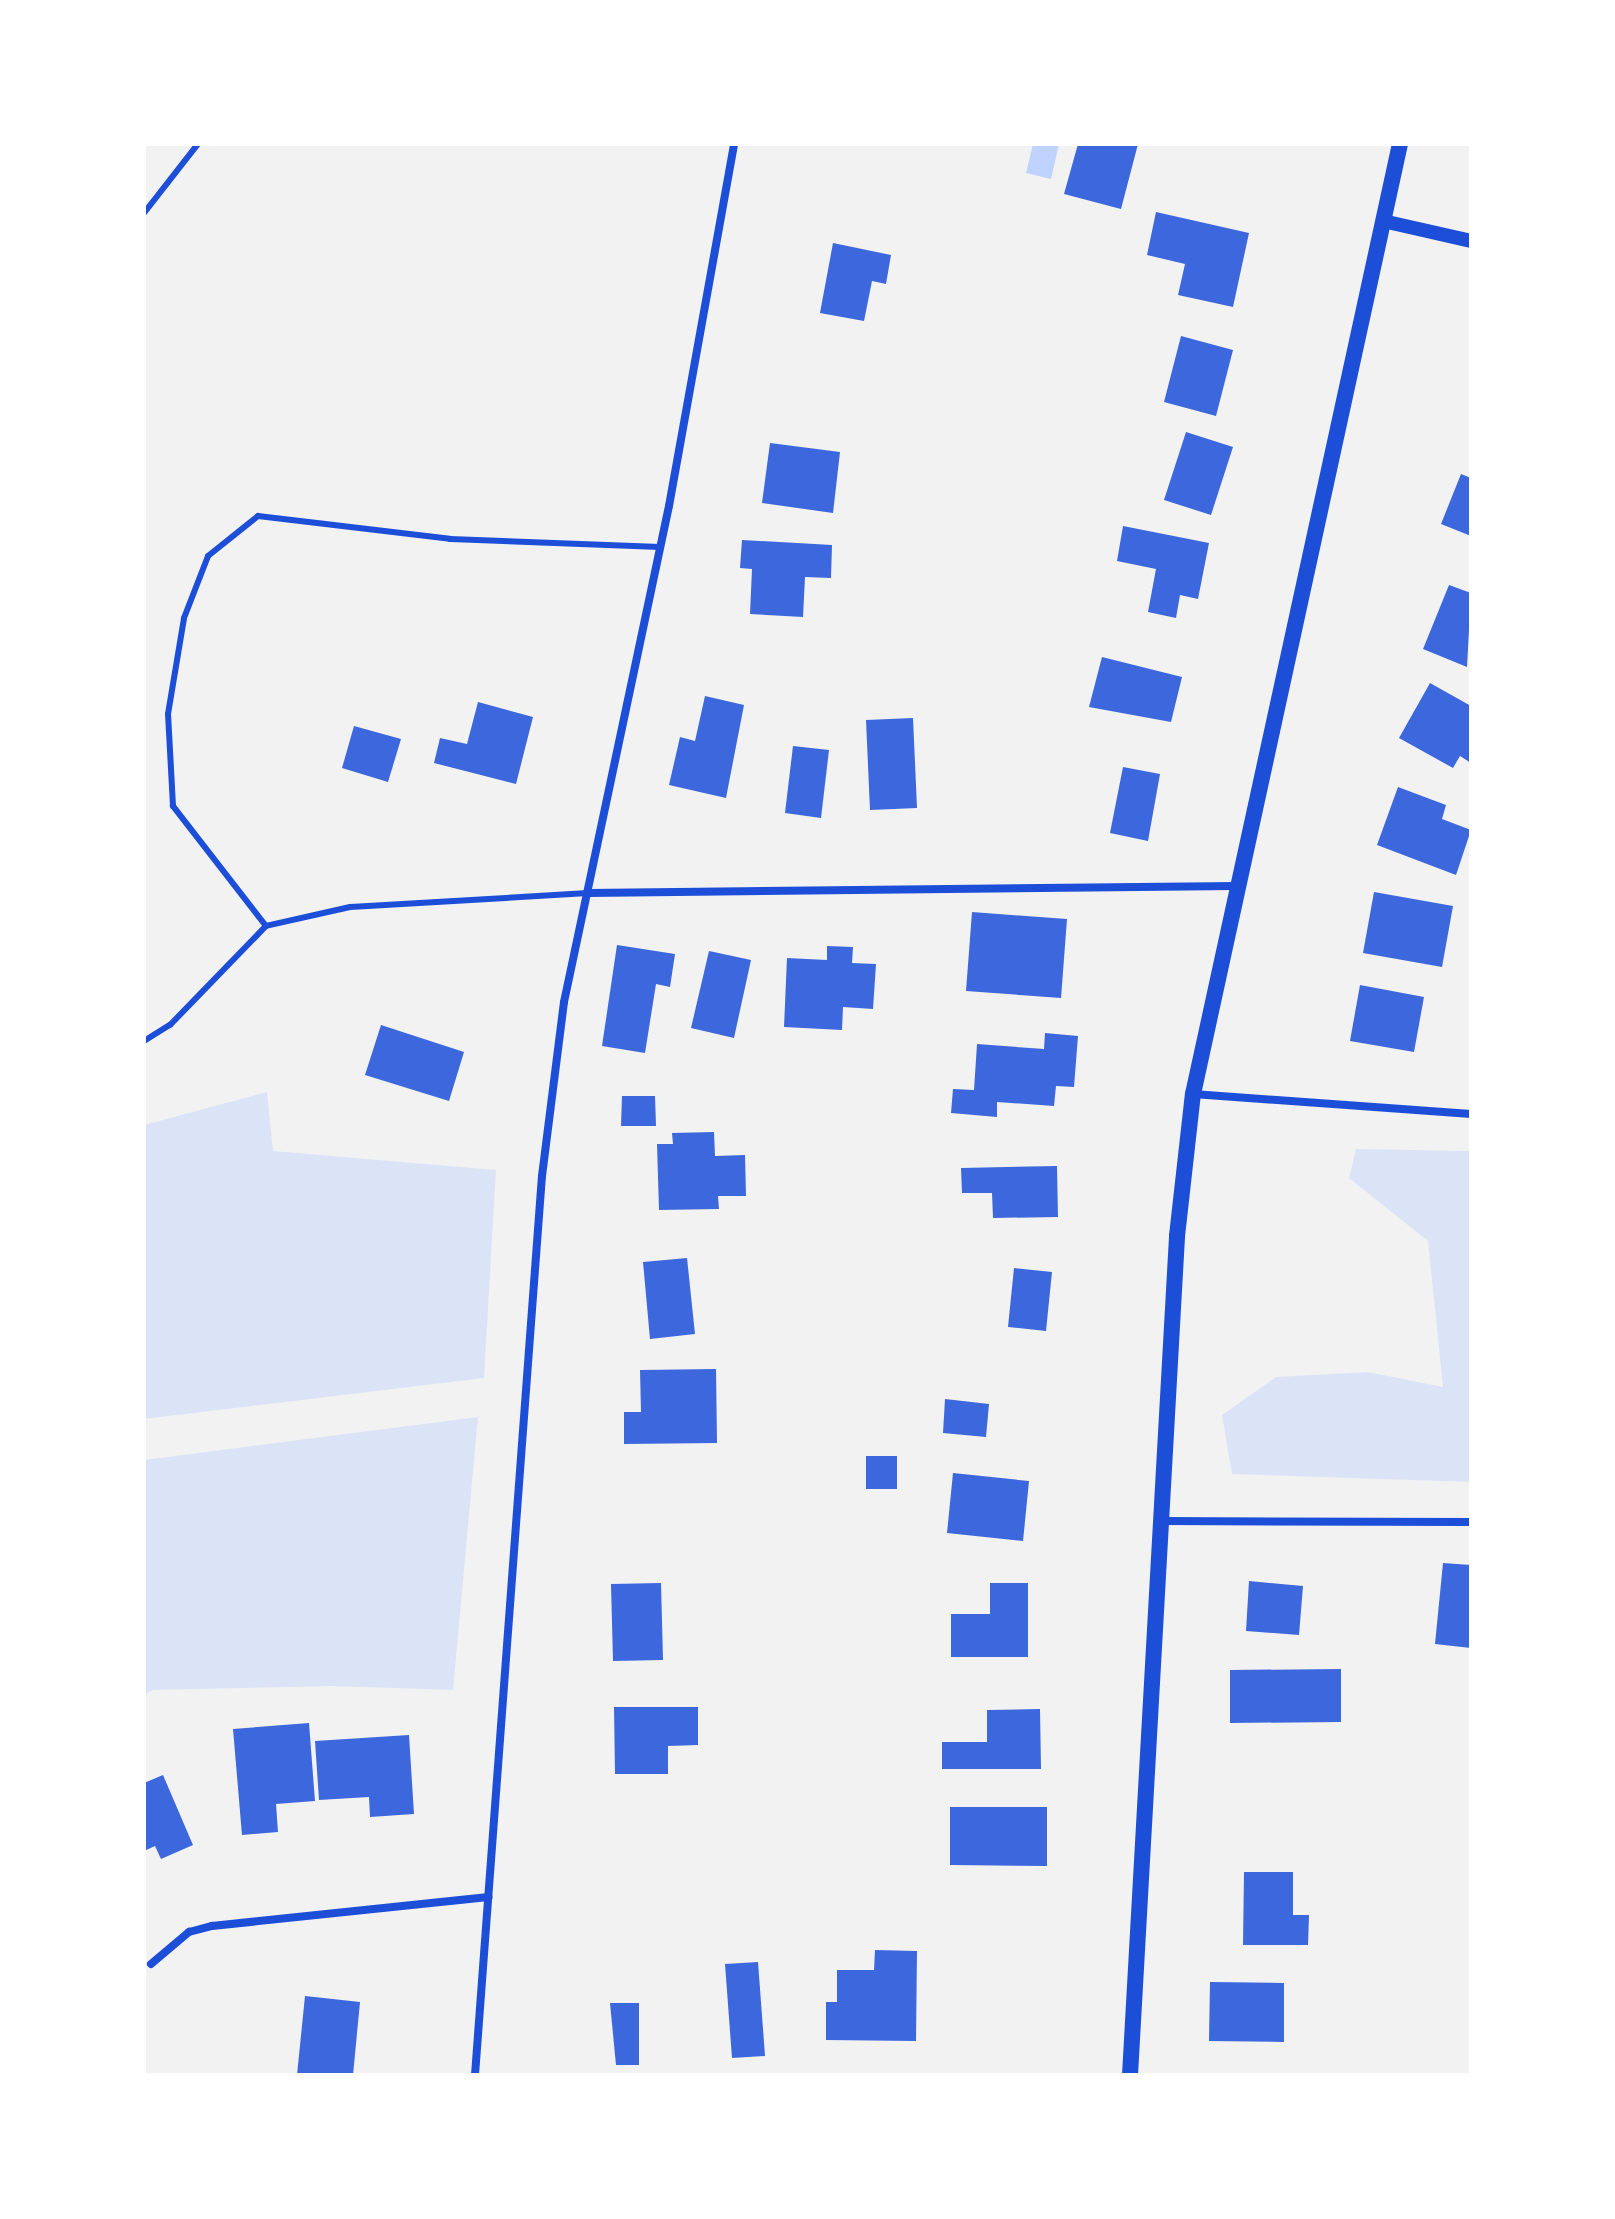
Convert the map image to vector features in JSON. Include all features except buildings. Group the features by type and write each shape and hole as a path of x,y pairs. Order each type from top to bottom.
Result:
{"main road":[{"path":"1130,2075 1177,1236 1193,1094 1400,144"}],"street":[{"path":"475,2075 542,1176 564,1002 660,547 734,144"},
{"path":"1383,221 1471,241"},
{"path":"588,893 1236,886"},
{"path":"1193,1094 1471,1114"},
{"path":"1162,1521 1471,1522"},
{"path":"151,1964 189,1932 212,1926 488,1897"}],"lane":[{"path":"144,213 198,144"},
{"path":"266,926 173,806 168,714 184,618 208,556 258,516 450,539 660,547"},
{"path":"144,1041 170,1025 266,926 350,907 588,893"}],"shaded area":[{"path":"267,1092 273,1151 496,1170 484,1378 144,1419 144,1125"},
{"path":"1356,1149 1471,1151 1471,1482 1232,1474 1222,1415 1276,1377 1368,1372 1443,1387 1428,1241 1349,1178"},
{"path":"478,1417 453,1690 332,1686 153,1690 144,1695 144,1460"}],"water":[{"path":"1033,144 1059,144 1051,179 1026,173"}]}
